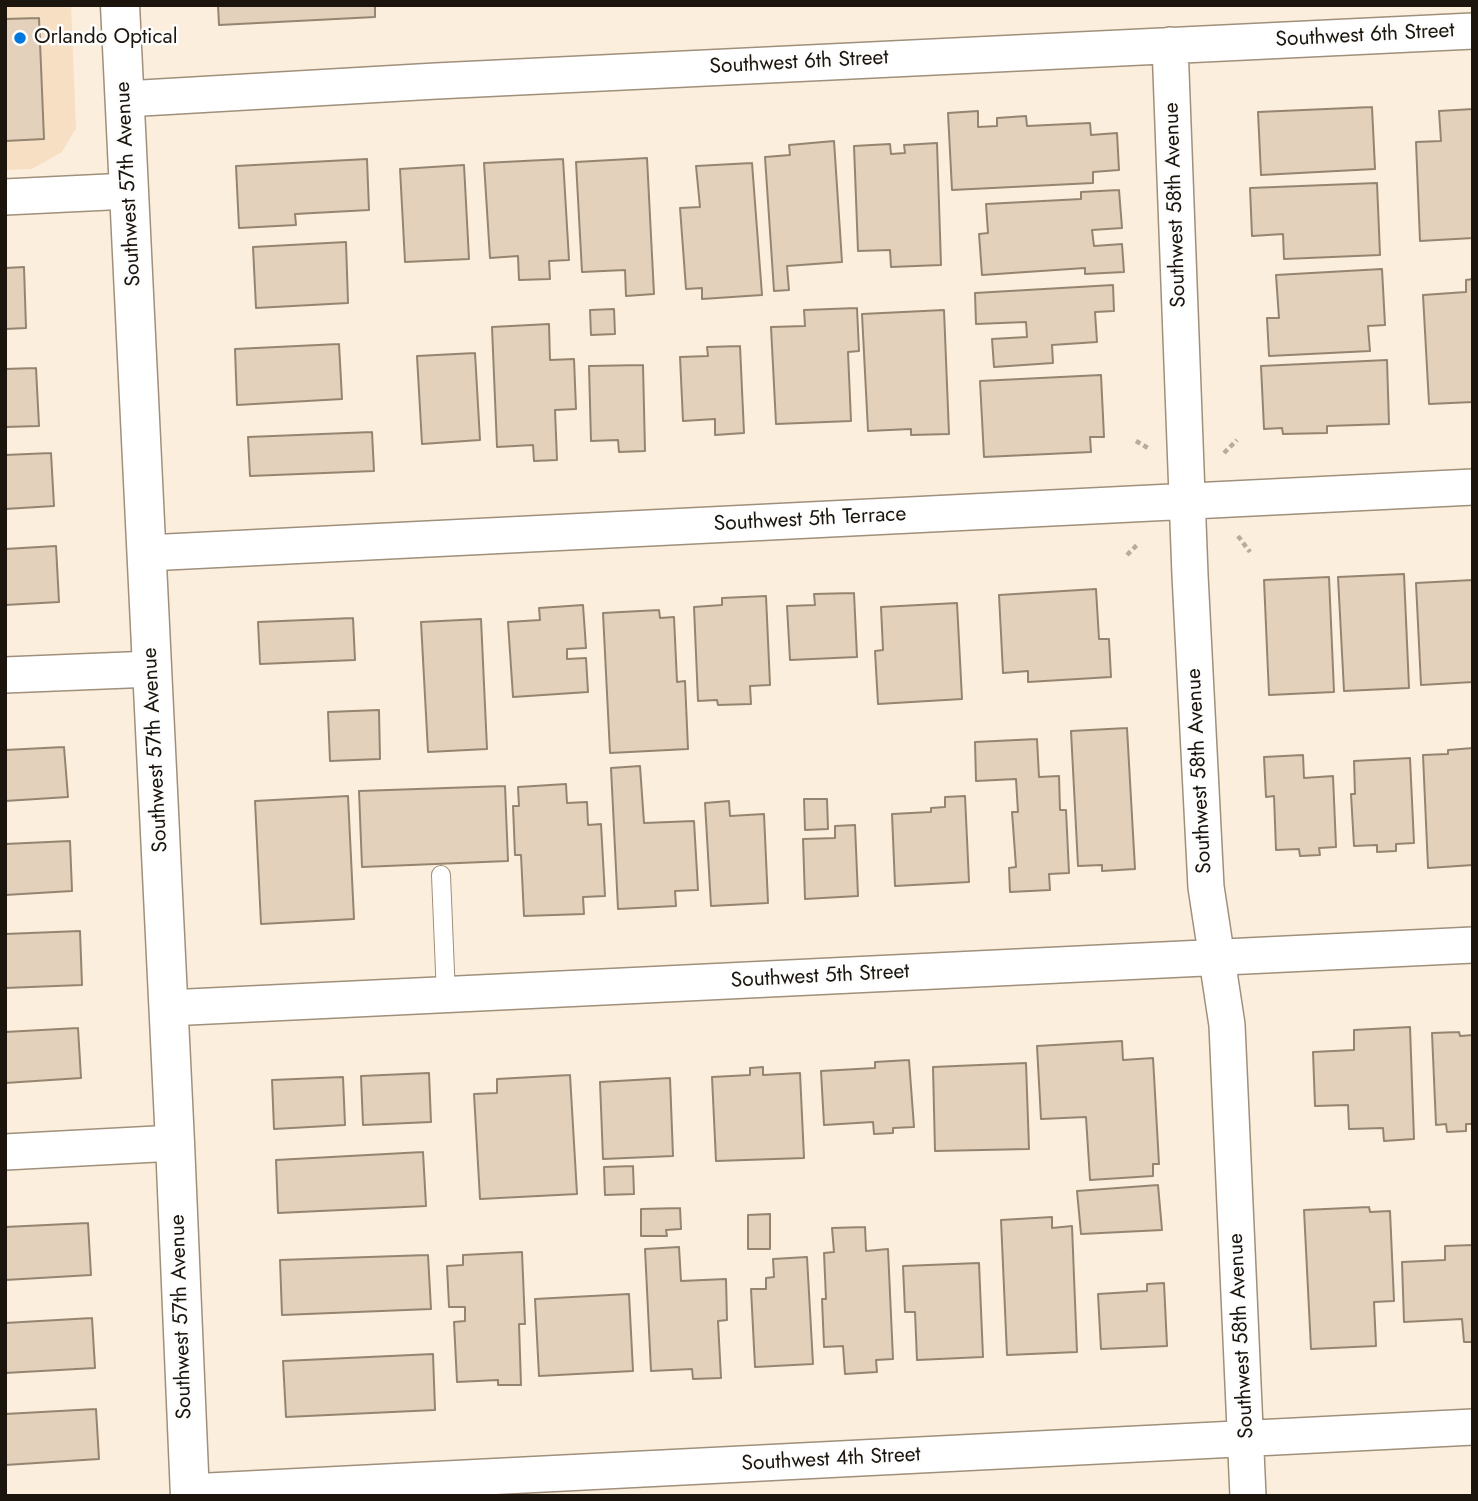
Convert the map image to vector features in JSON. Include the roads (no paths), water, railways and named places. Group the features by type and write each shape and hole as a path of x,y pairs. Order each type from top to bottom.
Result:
{"main road":[{"name":"Southwest 57th Avenue","path":"120,5 175,1143 189,1494"}],"street":[{"name":"Southwest 6th Street","path":"125,99 436,81 1473,31"},
{"name":"Southwest 58th Avenue","path":"1170,45 1187,500 1206,887 1227,1025 1248,1496"},
{"path":"5,197 129,191"},
{"name":"Southwest 5th Terrace","path":"147,553 1473,487"},
{"path":"5,675 152,669"},
{"name":"Southwest 5th Street","path":"167,1008 1473,944"},
{"path":"5,1152 175,1143"},
{"name":"Southwest 4th Street","path":"189,1494 1473,1427"}],"lane":[{"path":"441,876 446,996"}],"place":[{"name":"Orlando Optical","path":"20,38"}]}
